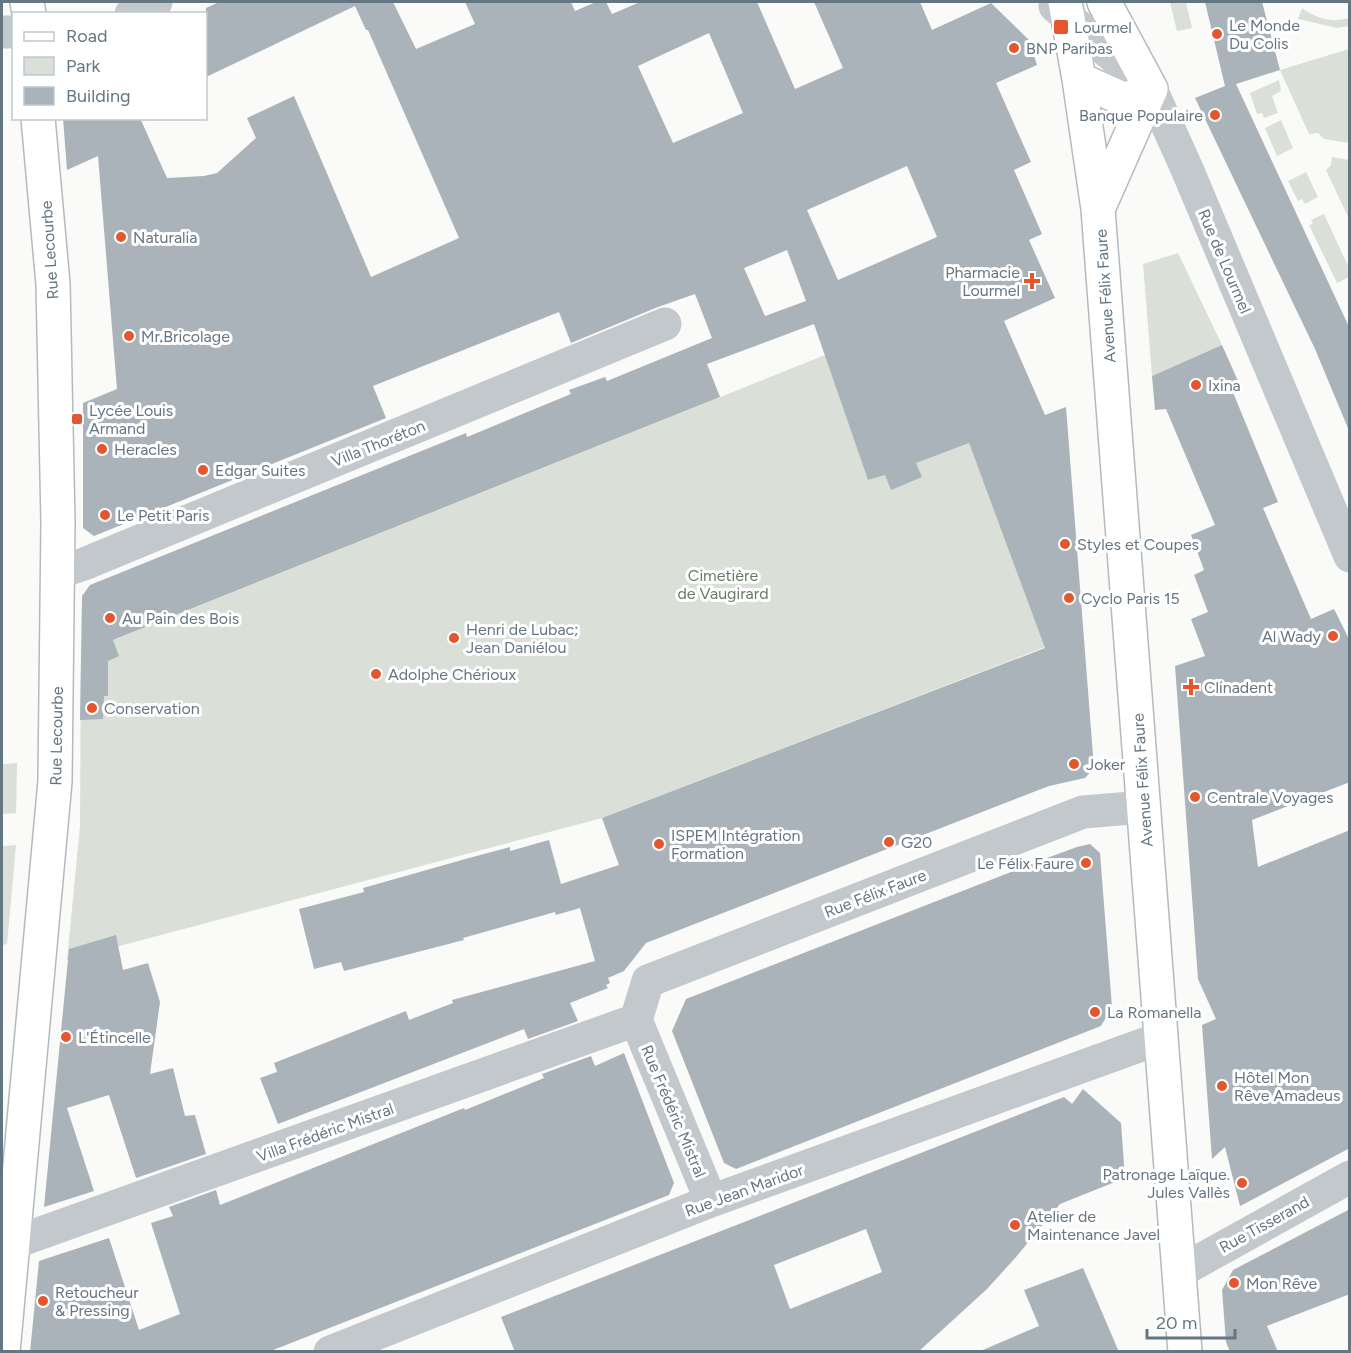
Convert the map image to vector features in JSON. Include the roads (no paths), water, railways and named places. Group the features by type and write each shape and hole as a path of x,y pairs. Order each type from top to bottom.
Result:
{"street":[{"path":"134,12 156,2"},
{"path":"1079,79 1125,100 1151,89 1104,2"},
{"name":"Rue de Lourmel","path":"1061,7 1151,89 1346,539"},
{"name":"Avenue Félix Faure","path":"1061,7 1079,79 1098,209 1185,1352"},
{"name":"Avenue Félix Faure","path":"1098,209 1151,89"},
{"name":"Rue Lecourbe","path":"3,1352 56,782 58,487 53,284 38,120"},
{"name":"Villa Thoréton","path":"58,573 665,324"},
{"name":"Rue Félix Faure","path":"636,1020 648,981 1083,812 1144,807"},
{"name":"Villa Frédéric Mistral","path":"13,1243 636,1020"},
{"name":"Rue Frédéric Mistral","path":"636,1020 711,1201"},
{"name":"Rue Jean Maridor","path":"330,1352 711,1201 1161,1038"},
{"name":"Rue Tisserand","path":"1179,1272 1350,1177"}],"place":[{"name":"Lourmel","path":"1061,27"},
{"name":"Le Monde Du Colis","path":"1217,34"},
{"name":"BNP Paribas","path":"1014,48"},
{"name":"Banque Populaire","path":"1215,115"},
{"name":"Naturalia","path":"121,237"},
{"name":"Pharmacie Lourmel","path":"1032,281"},
{"name":"Mr.Bricolage","path":"129,336"},
{"name":"Ixina","path":"1196,385"},
{"name":"Lycée Louis Armand","path":"77,419"},
{"name":"Heracles","path":"102,449"},
{"name":"Edgar Suites","path":"203,470"},
{"name":"Le Petit Paris","path":"105,515"},
{"name":"Styles et Coupes","path":"1065,544"},
{"name":"Cyclo Paris 15","path":"1069,598"},
{"name":"Au Pain des Bois","path":"110,618"},
{"name":"Al Wady","path":"1333,636"},
{"name":"Henri de Lubac; Jean Daniélou","path":"454,638"},
{"name":"Adolphe Chérioux","path":"376,674"},
{"name":"Clinadent","path":"1191,687"},
{"name":"Conservation","path":"92,708"},
{"name":"Joker","path":"1074,764"},
{"name":"Centrale Voyages","path":"1195,797"},
{"name":"G20","path":"889,842"},
{"name":"ISPEM Intégration Formation","path":"659,844"},
{"name":"Le Félix Faure","path":"1086,863"},
{"name":"La Romanella","path":"1095,1012"},
{"name":"L'Étincelle","path":"66,1037"},
{"name":"Hôtel Mon Rêve Amadeus","path":"1222,1086"},
{"name":"Patronage Laïque. Jules Vallès","path":"1242,1183"},
{"name":"Atelier de Maintenance Javel","path":"1015,1225"},
{"name":"Mon Rêve","path":"1234,1283"},
{"name":"Retoucheur & Pressing","path":"43,1301"}],"park label":[{"name":"Cimetière de Vaugirard","path":"723,584"}]}
